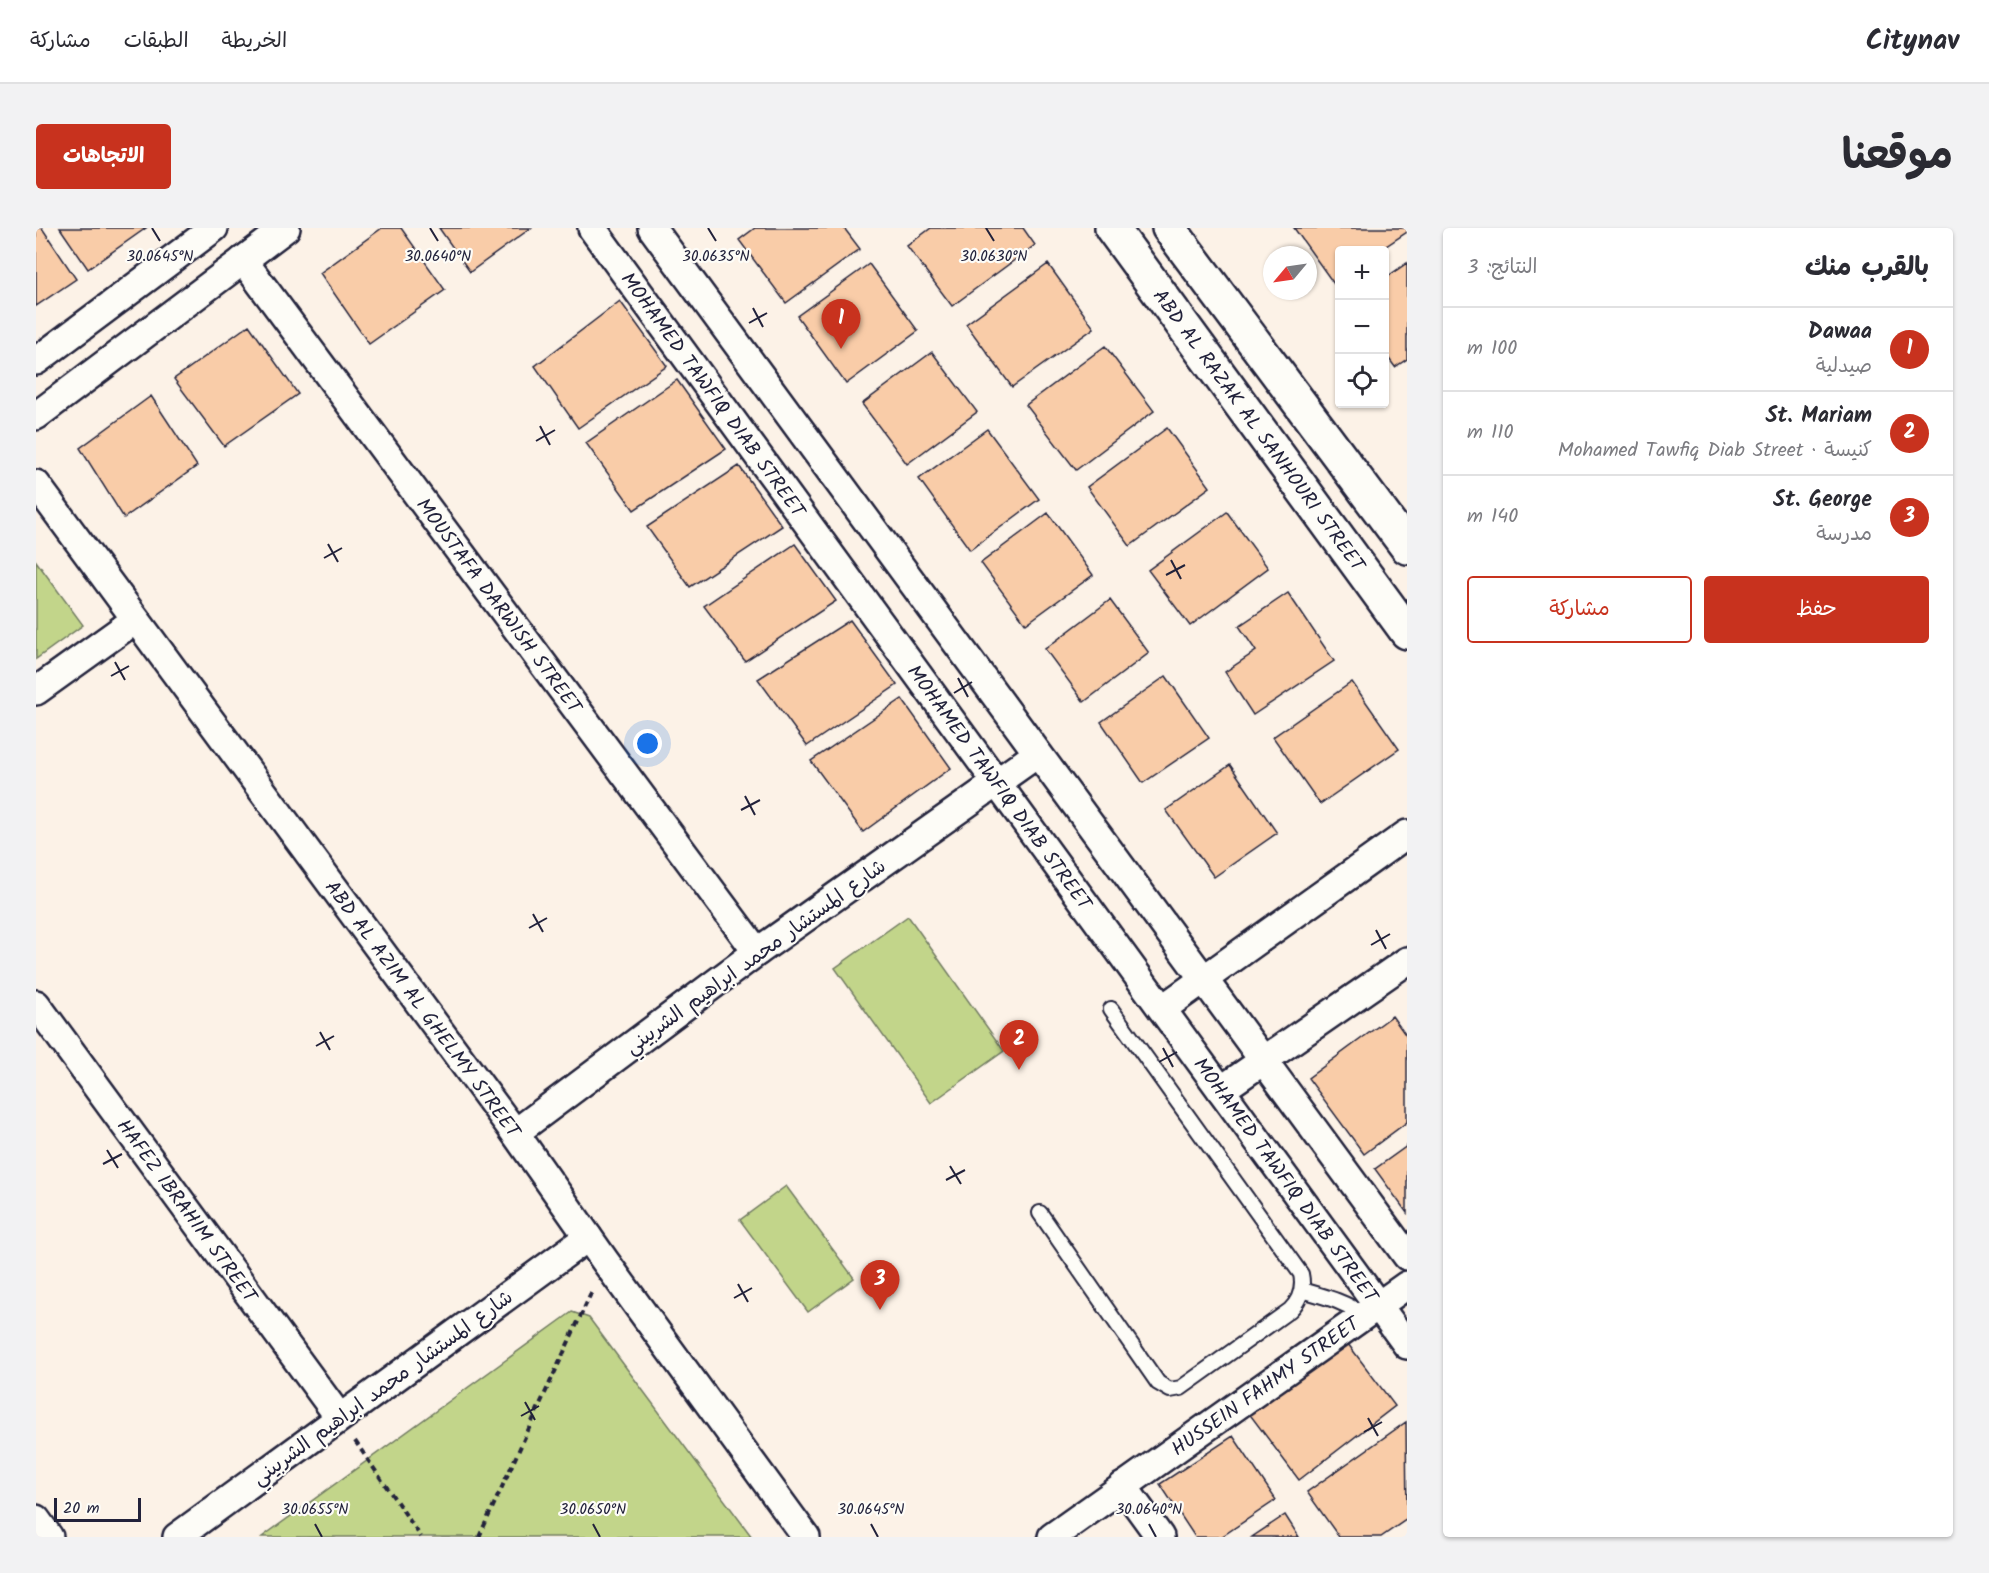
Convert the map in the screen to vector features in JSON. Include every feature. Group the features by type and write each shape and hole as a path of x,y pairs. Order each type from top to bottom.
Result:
{"street":[{"path":"36,360 214,228"},
{"path":"36,416 286,228"},
{"name":"MOHAMED TAWFIQ DIAB STREET","path":"592,228 1221,1090 1371,1310 1407,1345"},
{"path":"652,228 1407,1256"},
{"name":"ABD AL RAZAK AL SANHOURI STREET","path":"1112,228 1407,632"},
{"path":"1169,228 1407,547"},
{"name":"MOUSTAFA DARWISH STREET","path":"243,260 757,952"},
{"name":"ABD AL AZIM AL GHELMY STREET","path":"36,484 515,1133 605,1262 806,1537"},
{"path":"36,691 135,620"},
{"name":"شارع المستشار محمد ابراهيم الشربيني","path":"515,1133 757,952 1037,754"},
{"path":"1162,1009 1407,834"},
{"path":"1221,1090 1407,961"},
{"name":"HAFEZ IBRAHIM STREET","path":"36,1004 339,1417"},
{"name":"شارع المستشار محمد ابراهيم الشربيني","path":"177,1537 588,1237"},
{"name":"HUSSEIN FAHMY STREET","path":"1052,1537 1407,1285"},
{"path":"1123,1486 1160,1537"},
{"path":"36,1519 49,1537"}],"lane":[{"path":"1040,1213 1158,1383 1170,1390 1181,1388 1290,1310 1296,1304 1302,1290 1301,1274 1111,1009"},
{"path":"1302,1290 1371,1310"}],"path":[{"path":"479,1537 605,1262"},
{"path":"339,1417 421,1537"}],"green space":[{"path":"36,561 83,625 36,659"},
{"path":"908,916 1004,1051 931,1103 835,968"},
{"path":"786,1186 854,1278 808,1312 740,1220"},
{"path":"572,1312 589,1318 752,1537 262,1537"}],"building":[{"path":"36,228 42,228 76,279 36,306"},
{"path":"60,228 146,228 88,269"},
{"path":"382,228 401,228 445,290 369,344 320,273"},
{"path":"439,228 531,228 470,272"},
{"path":"755,228 844,228 860,249 786,303 739,240"},
{"path":"931,228 1023,228 1035,245 952,306 907,246"},
{"path":"1294,228 1407,228 1407,232 1386,246 1335,246 1334,284 1317,260 1317,246 1307,246"},
{"path":"1407,263 1407,359 1395,367 1389,359 1389,276"},
{"path":"869,264 918,331 846,384 797,316"},
{"path":"1048,264 1094,328 1012,387 966,324"},
{"path":"620,301 667,366 578,428 535,366"},
{"path":"249,325 298,394 224,446 174,379"},
{"path":"1105,346 1154,411 1076,470 1026,405"},
{"path":"932,352 977,412 907,464 862,404"},
{"path":"677,380 726,449 634,510 586,443"},
{"path":"151,396 197,466 124,518 80,448"},
{"path":"1167,428 1210,487 1130,546 1087,487"},
{"path":"987,429 1039,499 970,550 919,479"},
{"path":"739,466 782,526 690,587 647,527"},
{"path":"1227,512 1268,568 1190,626 1148,570"},
{"path":"1048,513 1093,575 1026,624 981,563"},
{"path":"795,544 836,601 745,661 704,606"},
{"path":"1288,593 1334,661 1253,715 1225,672 1256,651 1239,626"},
{"path":"1110,600 1149,653 1084,702 1045,649"},
{"path":"850,620 897,685 807,746 758,679"},
{"path":"1166,676 1209,738 1143,783 1101,722"},
{"path":"1352,682 1399,749 1320,804 1273,737"},
{"path":"902,699 951,768 863,832 811,761"},
{"path":"1230,765 1277,833 1214,877 1166,810"},
{"path":"1392,1016 1407,1037 1407,1122 1364,1154 1308,1078"},
{"path":"1407,1146 1407,1213 1375,1169"},
{"path":"1345,1340 1395,1406 1299,1480 1248,1412"},
{"path":"1406,1422 1407,1519 1381,1537 1339,1537 1307,1492"},
{"path":"1233,1436 1276,1500 1221,1537 1195,1537 1160,1484"},
{"path":"1285,1515 1299,1537 1252,1537"}],"place":[{"name":"Dawaa","path":"841,349"},
{"name":"St. Mariam","path":"1019,1070"},
{"name":"St. George","path":"880,1310"}]}
